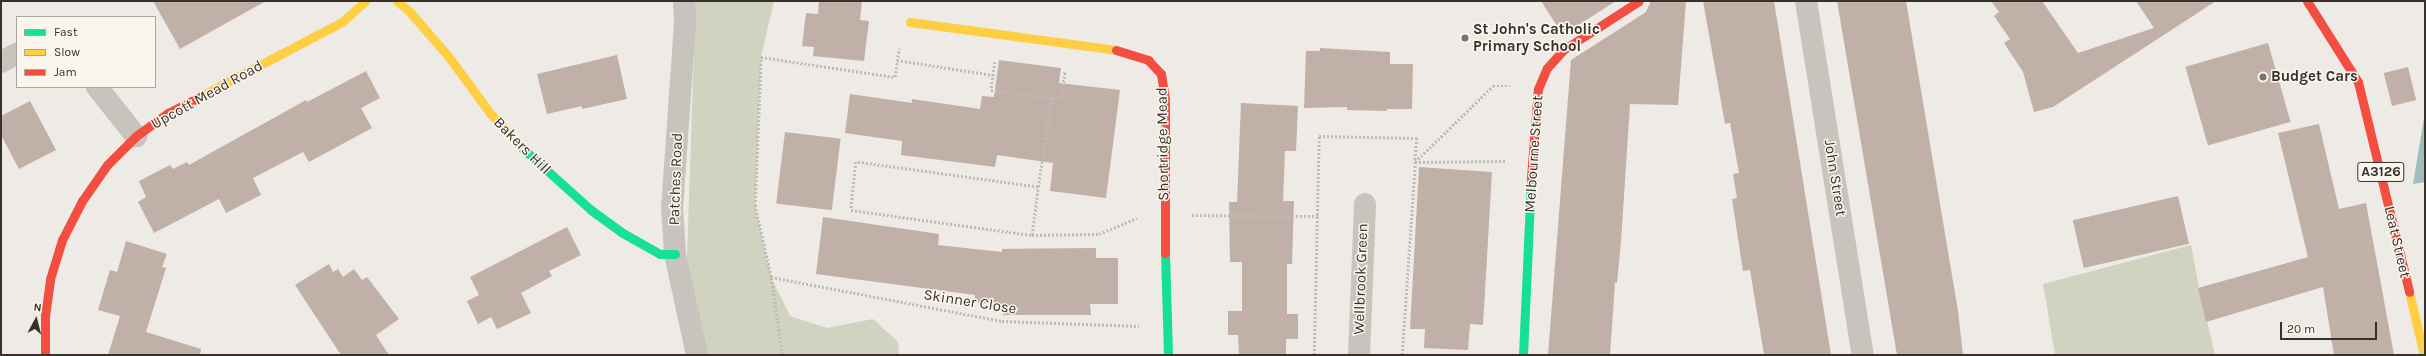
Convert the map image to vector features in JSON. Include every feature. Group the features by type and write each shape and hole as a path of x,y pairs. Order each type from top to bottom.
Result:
{"street":[{"name":"Upcott Mead Road","path":"45,355 45,316 50,279 62,240 82,201 107,165 136,136 168,113 342,22 365,1"},
{"name":"Bakers Hill","path":"397,1 410,12 448,56 490,113 531,158 591,210 621,232 660,254 675,254"},
{"name":"Patches Road","path":"684,1 685,23 672,206 675,254 697,355"},
{"name":"Melbourne Street","path":"1523,355 1538,89 1547,68 1562,50 1639,1"},
{"name":"John Street","path":"1806,1 1863,355"},
{"name":"Leat Street","path":"2307,1 2358,82 2424,355"},
{"name":"Shortridge Mead","path":"910,22 999,35 1102,47 1132,53 1148,60 1161,74 1165,100 1164,215 1168,355"},
{"path":"1,62 16,54"},
{"path":"98,88 136,136"},
{"name":"Wellbrook Green","path":"1359,355 1359,314 1365,204"}],"path":[{"path":"782,355 771,277 755,206 761,56 895,77 902,25 910,22"},
{"path":"999,35 991,90 1052,98 1061,98 1069,44"},
{"path":"897,60 993,75"},
{"path":"1402,355 1415,162 1493,86 1515,86"},
{"path":"1032,235 1052,98"},
{"path":"1038,187 856,162 851,210 1032,235 1099,234 1133,218 1164,215 1318,216"},
{"name":"Skinner Close","path":"771,277 1002,321 1167,326"}],"green space":[{"path":"693,1 774,1 761,57 755,206 771,277 790,316 827,328 873,319 898,342 899,355 703,355 687,257 695,19"},
{"path":"2191,245 2199,288 2215,355 2055,355 2043,284"}],"water":[{"path":"2425,112 2425,182 2413,184"}],"building":[{"path":"153,1 266,1 180,49"},
{"path":"819,1 862,1 860,20 869,21 864,61 813,56 814,47 802,46 806,13 818,14"},
{"path":"1541,1 1616,1 1563,35"},
{"path":"1651,1 1686,1 1678,105 1630,104 1621,242 1617,283 1615,282 1610,355 1548,355 1571,60 1646,12"},
{"path":"1703,1 1774,1 1831,355 1764,355 1750,270 1743,271 1732,199 1737,198 1733,174 1739,173 1730,123 1725,124"},
{"path":"1837,1 1906,1 1958,311 1963,355 1897,355"},
{"path":"1991,1 2042,1 2078,53 2154,28 2136,1 2216,1 2053,107 2034,112 2023,72 2004,43 2010,39 1994,16 1999,12"},
{"path":"2268,43 2291,122 2208,146 2185,67"},
{"path":"1320,48 1390,52 1390,64 1413,64 1412,109 1387,109 1387,111 1347,110 1347,107 1304,108 1306,51 1320,51"},
{"path":"617,55 627,99 582,109 582,106 547,114 537,74"},
{"path":"999,60 1061,68 1059,83 1120,90 1106,198 1050,191 1053,163 997,155 995,167 901,155 902,141 845,133 850,94 912,103 912,99 980,109 982,96 994,97"},
{"path":"2408,67 2416,100 2392,106 2384,73"},
{"path":"366,71 380,98 361,108 372,128 309,162 303,152 253,178 261,195 226,213 219,199 154,233 138,202 146,197 139,181 170,165 173,169 187,162 189,165 306,100 307,102"},
{"path":"30,101 56,150 19,169 1,135 1,116"},
{"path":"1241,103 1298,106 1296,151 1285,151 1283,201 1294,201 1292,264 1287,264 1287,314 1298,314 1298,339 1286,339 1286,355 1239,355 1238,335 1228,335 1228,311 1242,311 1242,262 1230,262 1229,202 1237,202"},
{"path":"2319,124 2339,209 2366,203 2394,355 2334,355 2323,287 2206,322 2198,288 2308,257 2278,133"},
{"path":"785,132 841,139 832,210 776,203"},
{"path":"1419,167 1492,172 1483,325 1470,324 1468,350 1424,348 1425,329 1410,329"},
{"path":"2178,196 2189,244 2084,268 2073,220"},
{"path":"823,217 939,234 938,245 1002,252 1002,249 1096,248 1096,258 1118,258 1118,304 1090,304 1091,315 1003,315 1003,304 975,303 975,295 816,274"},
{"path":"567,227 581,255 549,271 552,276 521,293 531,313 497,329 491,317 478,324 467,301 479,295 470,277"},
{"path":"126,241 167,254 162,267 166,268 146,332 201,349 200,355 108,355 120,316 98,310 110,270 117,272"},
{"path":"329,264 333,272 338,269 343,277 354,269 362,280 367,277 399,319 376,335 389,355 341,355 295,285"}],"traffic: fast":[{"path":"520,146 591,210 621,232 660,254 675,254"},
{"path":"1523,355 1531,177"},
{"path":"1165,253 1168,355"}],"traffic: slow":[{"path":"201,96 342,22 365,1"},
{"path":"397,1 410,12 448,56 490,113 520,146"},
{"path":"910,22 1116,50"},
{"path":"2409,292 2424,355"}],"traffic: jam":[{"path":"1531,177 1538,89 1547,68 1563,50 1639,1"},
{"path":"2307,1 2358,82 2409,292"},
{"path":"1116,50 1148,60 1161,74 1165,100 1165,253"},
{"path":"45,355 45,316 50,279 62,240 82,201 107,165 136,136 168,113 201,96"}],"place":[{"name":"St John's Catholic Primary School","path":"1465,38"},
{"name":"Budget Cars","path":"2263,77"}]}
